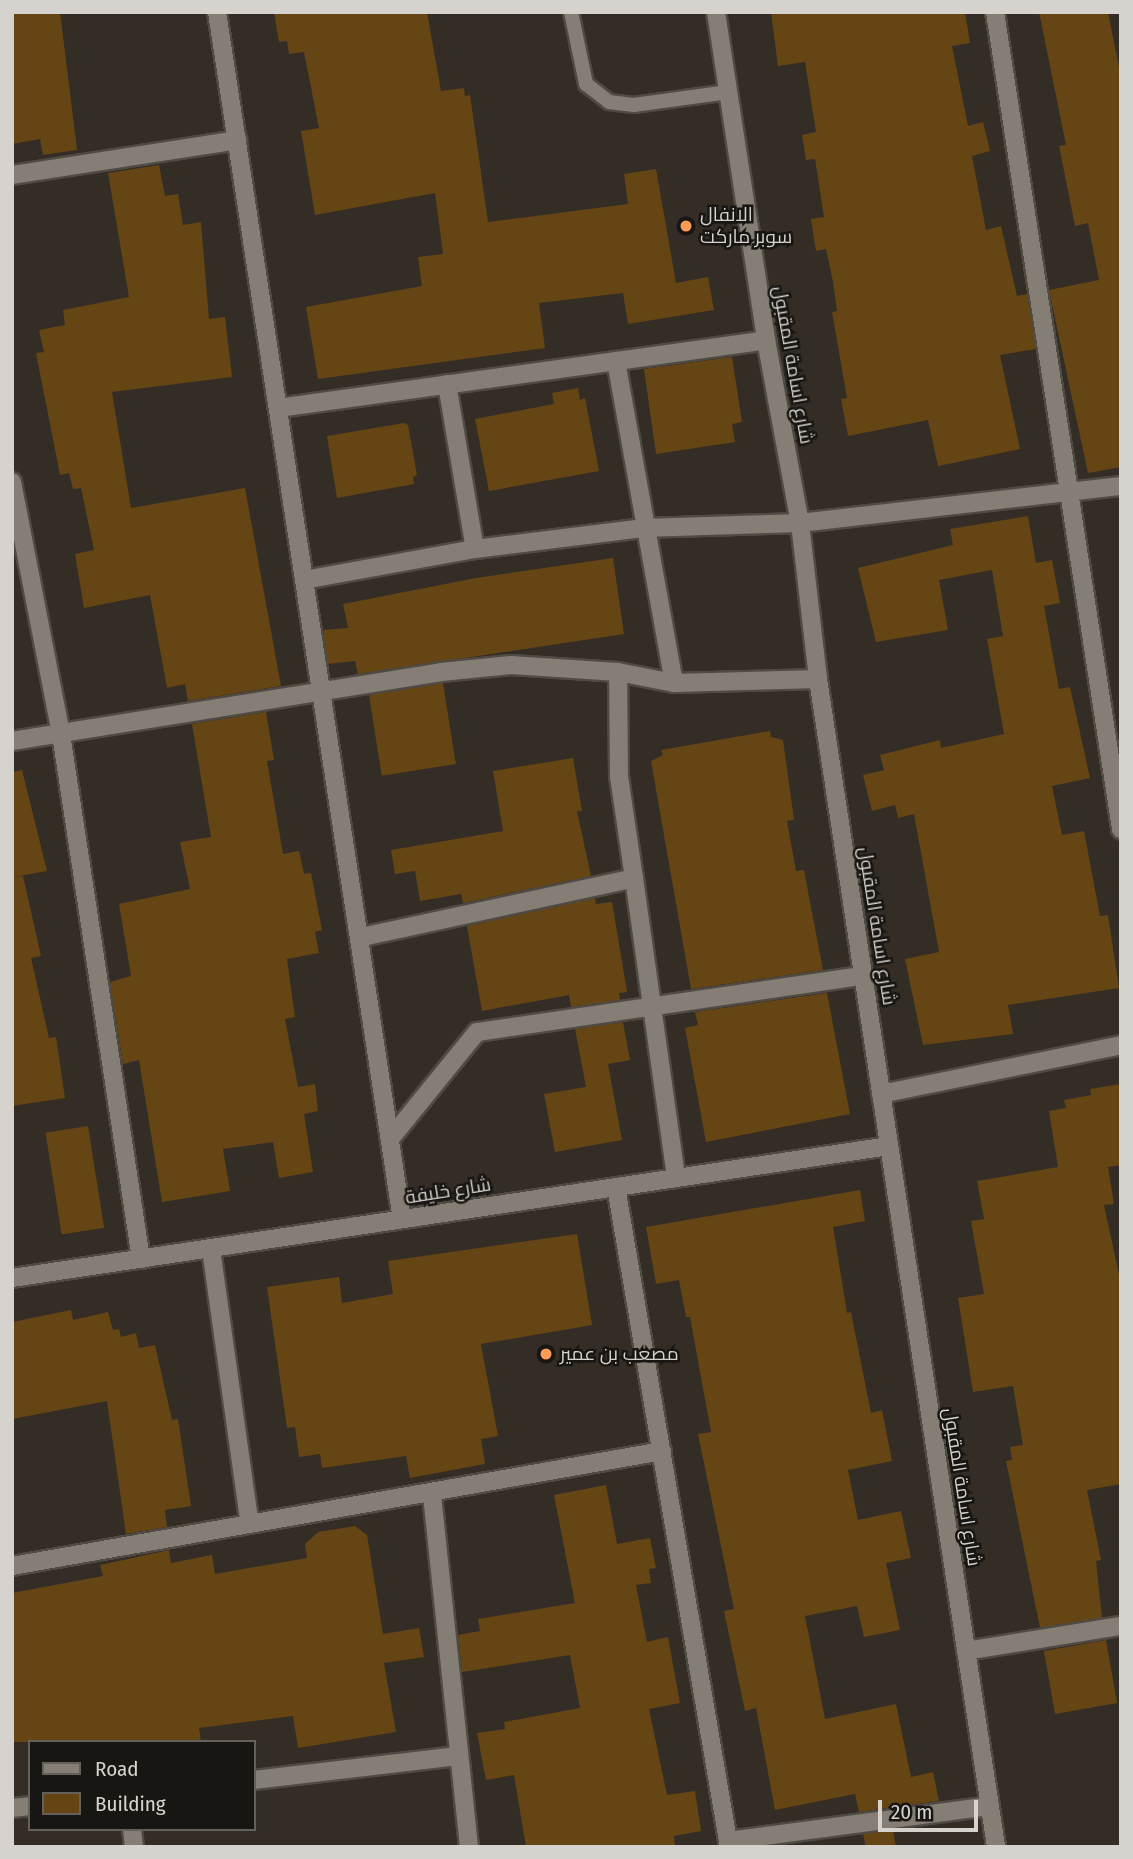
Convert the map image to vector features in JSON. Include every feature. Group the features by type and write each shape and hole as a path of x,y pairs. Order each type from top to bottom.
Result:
{"street":[{"path":"217,12 321,694 362,937 402,1219"},
{"name":"شارع اسامة المقبول","path":"716,12 766,340 800,523 818,679 996,1847"},
{"path":"995,12 1121,829"},
{"path":"12,175 237,140"},
{"path":"278,408 766,340"},
{"path":"616,361 643,528 674,683"},
{"path":"447,384 475,549"},
{"path":"12,482 61,734 141,1259"},
{"path":"304,580 475,549 643,528 800,523 1068,494 1121,485"},
{"path":"12,741 321,694 441,672 511,665 618,672 674,683 818,679"},
{"path":"618,672 619,776 676,1178"},
{"path":"362,937 634,878"},
{"path":"390,1139 477,1032 651,1004 863,976"},
{"path":"881,1094 1121,1045"},
{"name":"شارع خليفة","path":"12,1278 889,1146"},
{"path":"616,1187 729,1844 990,1806"},
{"path":"211,1248 249,1521"},
{"path":"12,1566 249,1521 432,1494 662,1451"},
{"path":"432,1494 457,1756 469,1847"},
{"path":"966,1651 1121,1626"},
{"path":"256,1780 457,1756"}],"lane":[{"path":"571,12 586,84 609,102 634,105 728,92"}],"building":[{"path":"12,12 60,12 77,150 43,155 40,139 12,144"},
{"path":"274,12 427,12 441,91 464,88 465,96 470,95 488,222 628,204 624,174 656,169 676,283 708,277 714,310 628,324 623,293 539,303 545,348 318,379 306,307 422,286 418,257 443,254 435,193 315,215 301,131 319,128 304,52 289,54 287,41 279,42"},
{"path":"771,12 965,12 970,43 952,46 968,126 983,122 990,151 972,156 986,230 1001,226 1017,296 1027,294 1036,349 1000,355 1020,449 938,466 928,420 848,436 841,399 847,398 832,312 837,311 833,282 826,249 816,251 811,219 824,217 815,159 806,160 802,135 816,132 805,62 778,66"},
{"path":"1039,12 1108,12 1121,77 1121,467 1088,473 1049,290 1099,280 1088,223 1075,226 1059,146 1066,145"},
{"path":"159,165 165,196 178,194 183,225 201,222 209,319 225,317 232,377 112,392 131,508 245,488 281,686 188,701 185,684 167,688 150,595 84,608 75,554 94,550 81,488 73,489 69,473 60,475 36,353 44,352 39,330 65,325 63,310 129,297 108,173"},
{"path":"732,357 742,422 732,424 735,442 656,454 644,369"},
{"path":"578,388 580,400 585,398 599,471 489,491 475,419 554,404 552,393"},
{"path":"404,423 408,425 417,475 413,477 414,484 337,498 327,436"},
{"path":"1028,516 1036,563 1052,560 1060,603 1044,606 1059,689 1070,687 1090,778 1052,786 1062,835 1084,831 1100,916 1108,915 1119,988 1008,1005 1013,1034 923,1045 905,959 939,952 914,814 898,818 895,805 872,811 863,775 884,770 880,755 940,740 941,748 1004,734 987,639 1003,636 992,570 939,580 948,630 876,642 858,568 953,545 950,529"},
{"path":"613,558 624,634 358,674 355,661 328,664 323,630 348,628 343,604 476,578"},
{"path":"443,683 456,764 382,776 369,695"},
{"path":"266,712 274,760 267,761 283,854 299,851 304,874 311,873 322,930 315,932 319,953 287,959 295,1017 285,1019 298,1087 315,1084 318,1111 304,1114 313,1172 279,1178 273,1142 223,1149 230,1191 162,1202 139,1060 123,1064 110,982 131,976 119,904 190,889 180,842 211,837 192,724"},
{"path":"770,731 771,737 783,740 794,820 787,821 796,871 804,870 823,970 691,989 651,761 663,755 661,750"},
{"path":"573,758 582,811 577,811 591,876 463,903 461,894 420,901 415,871 395,874 391,850 503,831 493,771"},
{"path":"22,770 47,871 14,877 23,876 41,956 31,958 49,1038 56,1037 65,1098 12,1106 12,772"},
{"path":"595,898 596,904 612,902 627,992 619,993 620,1000 571,1007 569,995 482,1011 467,926"},
{"path":"827,993 850,1114 706,1142 685,1028 698,1025 695,1012"},
{"path":"623,1022 630,1060 608,1064 622,1140 555,1152 544,1094 586,1087 575,1029"},
{"path":"1121,1084 1121,1165 1108,1167 1114,1204 1104,1205 1121,1284 1121,1484 1087,1490 1101,1560 1096,1561 1102,1618 1040,1628 1006,1461 1012,1460 1010,1447 1023,1445 1013,1386 973,1392 958,1298 984,1294 971,1221 984,1219 977,1181 1058,1167 1049,1111 1066,1108 1064,1100 1091,1095 1090,1089"},
{"path":"88,1126 104,1228 62,1234 46,1133"},
{"path":"860,1190 865,1221 833,1227 847,1313 851,1312 871,1413 882,1410 892,1461 848,1470 858,1520 901,1511 911,1558 886,1563 900,1630 864,1637 857,1606 805,1616 825,1719 896,1704 911,1777 933,1772 939,1801 859,1812 855,1794 775,1810 756,1708 745,1711 724,1611 734,1609 698,1434 711,1432 690,1317 686,1317 679,1280 656,1284 646,1227"},
{"path":"577,1234 592,1325 481,1344 498,1436 481,1439 485,1464 410,1478 406,1456 322,1468 320,1454 299,1457 295,1427 287,1428 267,1287 339,1277 342,1303 393,1294 388,1261"},
{"path":"71,1310 73,1320 108,1312 113,1330 119,1329 121,1337 136,1333 139,1348 155,1345 172,1420 178,1419 191,1506 165,1510 167,1527 126,1534 107,1401 12,1419 12,1322"},
{"path":"606,1485 617,1544 650,1538 656,1568 649,1569 651,1583 636,1585 647,1642 668,1637 680,1703 649,1709 667,1795 695,1791 701,1831 674,1836 675,1847 526,1847 514,1775 486,1780 477,1733 505,1729 504,1722 580,1708 570,1655 462,1672 458,1635 480,1631 478,1619 575,1603 554,1495"},
{"path":"355,1526 367,1535 383,1634 419,1628 424,1657 384,1663 396,1732 298,1748 293,1716 199,1728 201,1740 12,1742 12,1593 103,1576 100,1565 169,1550 171,1563 212,1555 215,1574 307,1558 305,1544 318,1532"},
{"path":"1106,1640 1117,1703 1055,1714 1044,1651"},
{"path":"893,1830 896,1847 866,1847 863,1834"}],"place":[{"name":"الانفال سوبر ماركت","path":"686,226"},
{"name":"مصعب بن عمير","path":"546,1354"}]}
